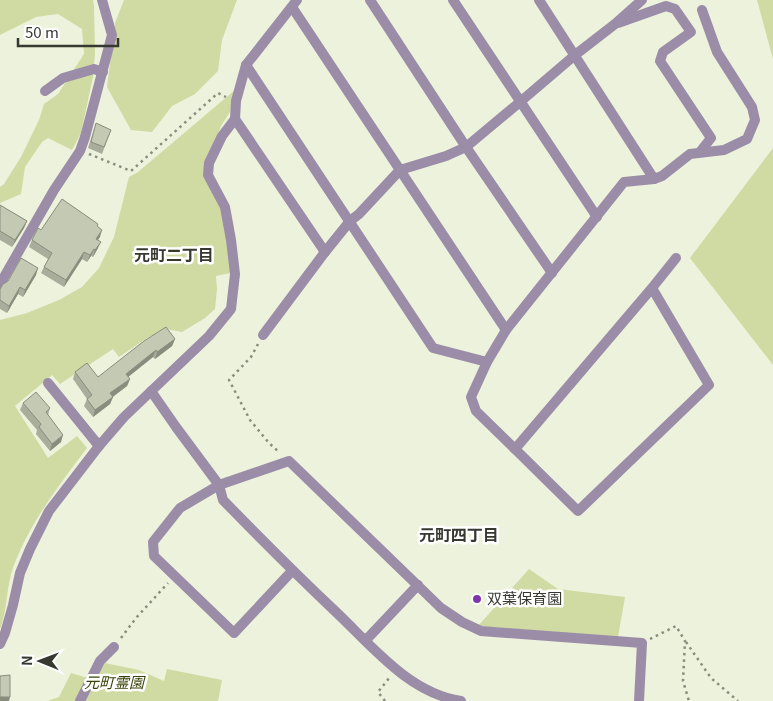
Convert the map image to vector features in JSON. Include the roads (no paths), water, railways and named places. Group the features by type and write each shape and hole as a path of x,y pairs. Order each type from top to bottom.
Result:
{"street":[{"path":"0,284 54,190 80,151 112,35 102,0"},
{"path":"370,0 466,147 552,273"},
{"path":"453,0 596,217"},
{"path":"539,0 654,179"},
{"path":"615,24 629,4 642,0"},
{"path":"0,644 13,605 20,572 49,511 124,417 209,336 232,309 235,274 231,240 225,207 208,176 209,163 222,136 235,119 236,101 246,65 294,4 400,170 506,330"},
{"path":"263,335 350,221 359,214 400,170 446,156 466,147 575,54 615,24 666,6 675,9 691,32 663,52 660,62 710,138 700,152"},
{"path":"652,288 709,385 578,511 476,411 471,397 487,362 506,330 624,182 654,179 662,176 690,154 724,150 747,139 755,120 752,107 717,52 702,10"},
{"path":"246,65 434,348 487,362"},
{"path":"45,91 63,78 94,69 103,72"},
{"path":"235,119 325,252"},
{"path":"515,449 676,258"},
{"path":"48,383 99,446"},
{"path":"151,391 220,485 223,500 292,571 397,670 419,686 448,699 461,701"},
{"path":"292,571 234,634 154,556 153,542 180,508 220,485 289,461 441,608 462,622 481,631 642,643 639,701"},
{"path":"366,640 418,585"},
{"path":"80,701 100,662 114,647"}],"place":[{"name":"双葉保育園","path":"477,599"}],"district":[{"name":"元町二丁目","path":"174,255"},
{"name":"元町四丁目","path":"459,535"}],"park label":[{"name":"元町霊園","path":"114,683"}]}
